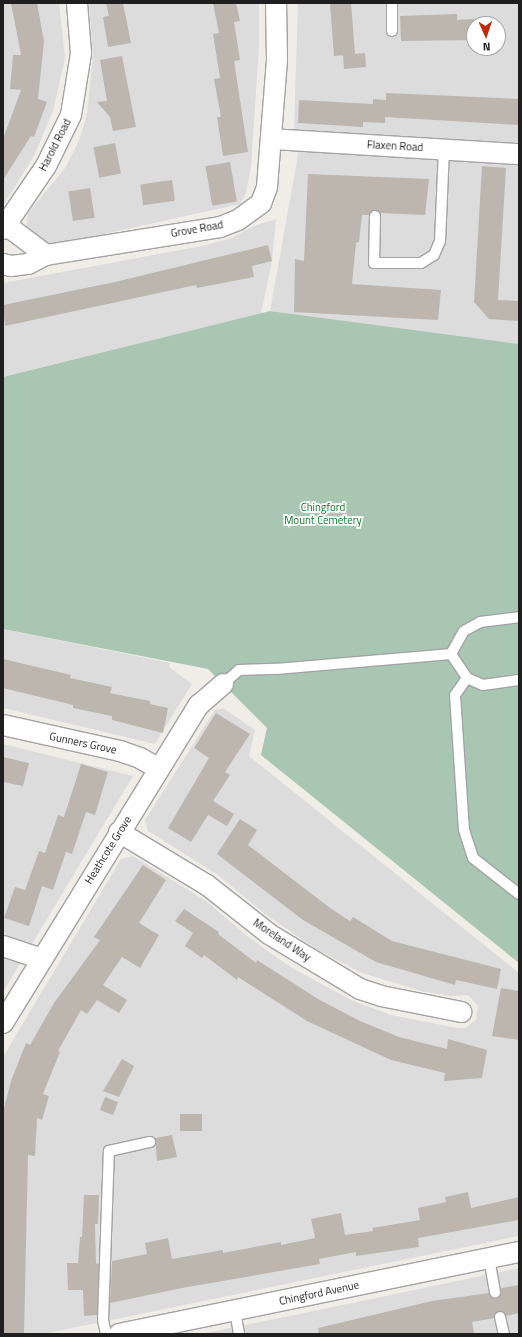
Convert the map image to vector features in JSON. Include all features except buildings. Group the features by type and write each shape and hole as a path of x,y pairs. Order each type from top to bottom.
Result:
{"street":[{"name":"Harold Road","path":"5,227 46,166 71,115 81,53 77,3"},
{"name":"Grove Road","path":"3,264 11,266 28,264 46,255 220,227 238,220 260,203 267,187 271,139 277,59 276,3"},
{"name":"Flaxen Road","path":"271,139 519,154"},
{"path":"5,227 46,255"},
{"name":"Heathcote Grove","path":"3,1023 199,705 223,684"},
{"name":"Gunners Grove","path":"3,725 120,751 140,758 159,769"},
{"name":"Moreland Way","path":"120,832 207,885 268,934 354,986 381,996 461,1012"},
{"path":"3,946 42,959"},
{"name":"Chingford Avenue","path":"119,1334 519,1252"}],"lane":[{"path":"392,3 392,31"},
{"path":"375,216 374,263 422,263 434,255 440,241 444,149"},
{"path":"451,654 464,631 480,622 519,617"},
{"path":"451,654 467,678 483,685 519,680"},
{"path":"223,684 239,670 276,669 451,654"},
{"path":"467,678 455,695 464,830 473,858 519,894"},
{"path":"106,1334 103,1320 109,1151 150,1142"},
{"path":"489,1258 495,1292"},
{"path":"235,1311 239,1334"},
{"path":"500,1317 504,1334"}],"shaded area":[{"path":"3,3 59,3 65,58 53,111 34,156 3,206"},
{"path":"89,3 259,3 259,47 251,167 246,193 240,204 54,245 39,240 26,230 28,213 66,167 80,138 87,113 93,57"},
{"path":"298,3 519,3 519,344 270,311 298,155 294,127"},
{"path":"276,219 272,261 261,314 3,377 3,283 202,246 232,238 254,226"},
{"path":"3,629 170,663 169,667 192,684 155,744 3,708"},
{"path":"223,708 255,730 249,756 519,973 519,1236 43,1334 3,1334 3,1057 121,859 133,856 206,901 247,936 292,968 351,1000 391,1015 457,1028 465,1028 476,1020 478,1006 468,995 451,996 421,991 362,973 318,950 265,914 218,875 148,831 145,820 215,710"},
{"path":"3,744 133,776 3,992"},
{"path":"519,1268 519,1334 201,1334 367,1300"}],"green space":[{"name":"Chingford Mount Cemetery","path":"270,311 519,344 519,963 261,755 267,728 208,669 3,629 3,377"}]}
